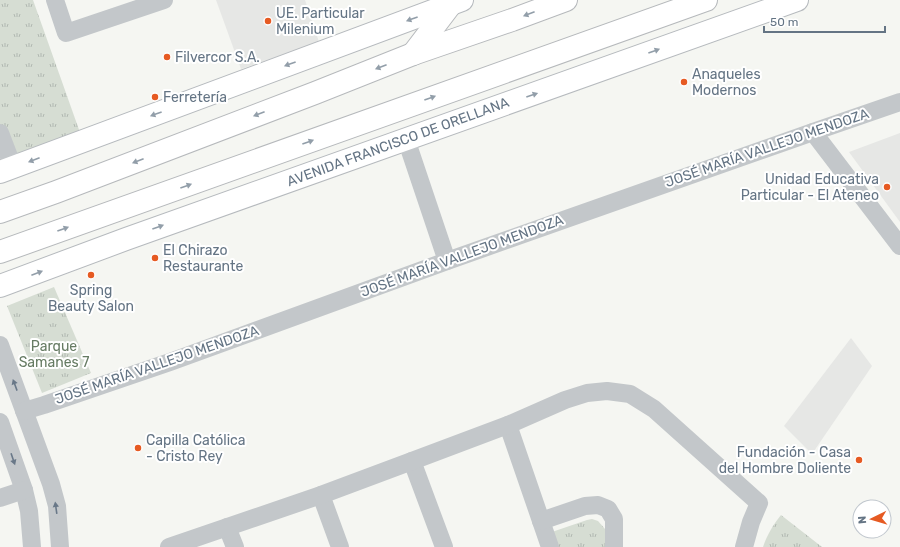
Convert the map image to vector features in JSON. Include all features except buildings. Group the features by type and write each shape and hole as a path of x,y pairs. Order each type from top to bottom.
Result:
{"main road":[{"path":"0,212 315,93 413,54 566,0"},
{"path":"0,252 706,0"},
{"name":"AVENIDA FRANCISCO DE ORELLANA","path":"0,286 126,239 797,0"},
{"path":"413,54 456,2"},
{"path":"6,170 456,2"}],"street":[{"path":"55,0 66,33 164,0"},
{"name":"JOSÉ MARÍA VALLEJO MENDOZA","path":"24,411 170,362 447,261 900,102"},
{"path":"813,132 900,246"},
{"path":"0,133 6,170"},
{"path":"406,140 447,261"},
{"path":"0,345 52,484 57,506 60,547"},
{"path":"169,547 320,495 412,461 508,425 565,400 587,393 607,390 630,394 654,409 759,503 751,522 744,547"},
{"path":"0,422 24,490 29,511 32,547"},
{"path":"508,425 550,547"},
{"path":"412,461 444,547"},
{"path":"0,498 24,490"},
{"path":"320,495 340,547"},
{"path":"541,521 585,506 598,505 608,509 614,519 614,547"},
{"path":"227,527 235,547"}],"shaded area":[{"name":"UE. Particular Milenium","path":"216,0 305,0 319,42 241,69"},
{"name":"Unidad Educativa Particular - El Ateneo","path":"900,133 900,222 849,152"},
{"path":"851,338 872,366 812,454 784,426"}],"green space":[{"path":"0,0 33,0 83,141 13,167 0,133"},
{"name":"Parque Samanes 7","path":"54,287 91,373 42,393 7,306"},
{"path":"781,515 822,547 763,547 770,530"},
{"path":"592,519 598,521 605,529 605,547 554,547 549,533"}],"place":[{"name":"UE. Particular Milenium","path":"268,21"},
{"name":"Filvercor S.A.","path":"167,57"},
{"name":"Anaqueles Modernos","path":"684,82"},
{"name":"Ferretería","path":"155,97"},
{"name":"Unidad Educativa Particular - El Ateneo","path":"887,187"},
{"name":"El Chirazo Restaurante","path":"155,258"},
{"name":"Spring Beauty Salon","path":"91,275"},
{"name":"Capilla Católica - Cristo Rey","path":"138,448"},
{"name":"Fundación - Casa del Hombre Doliente","path":"859,460"}]}
